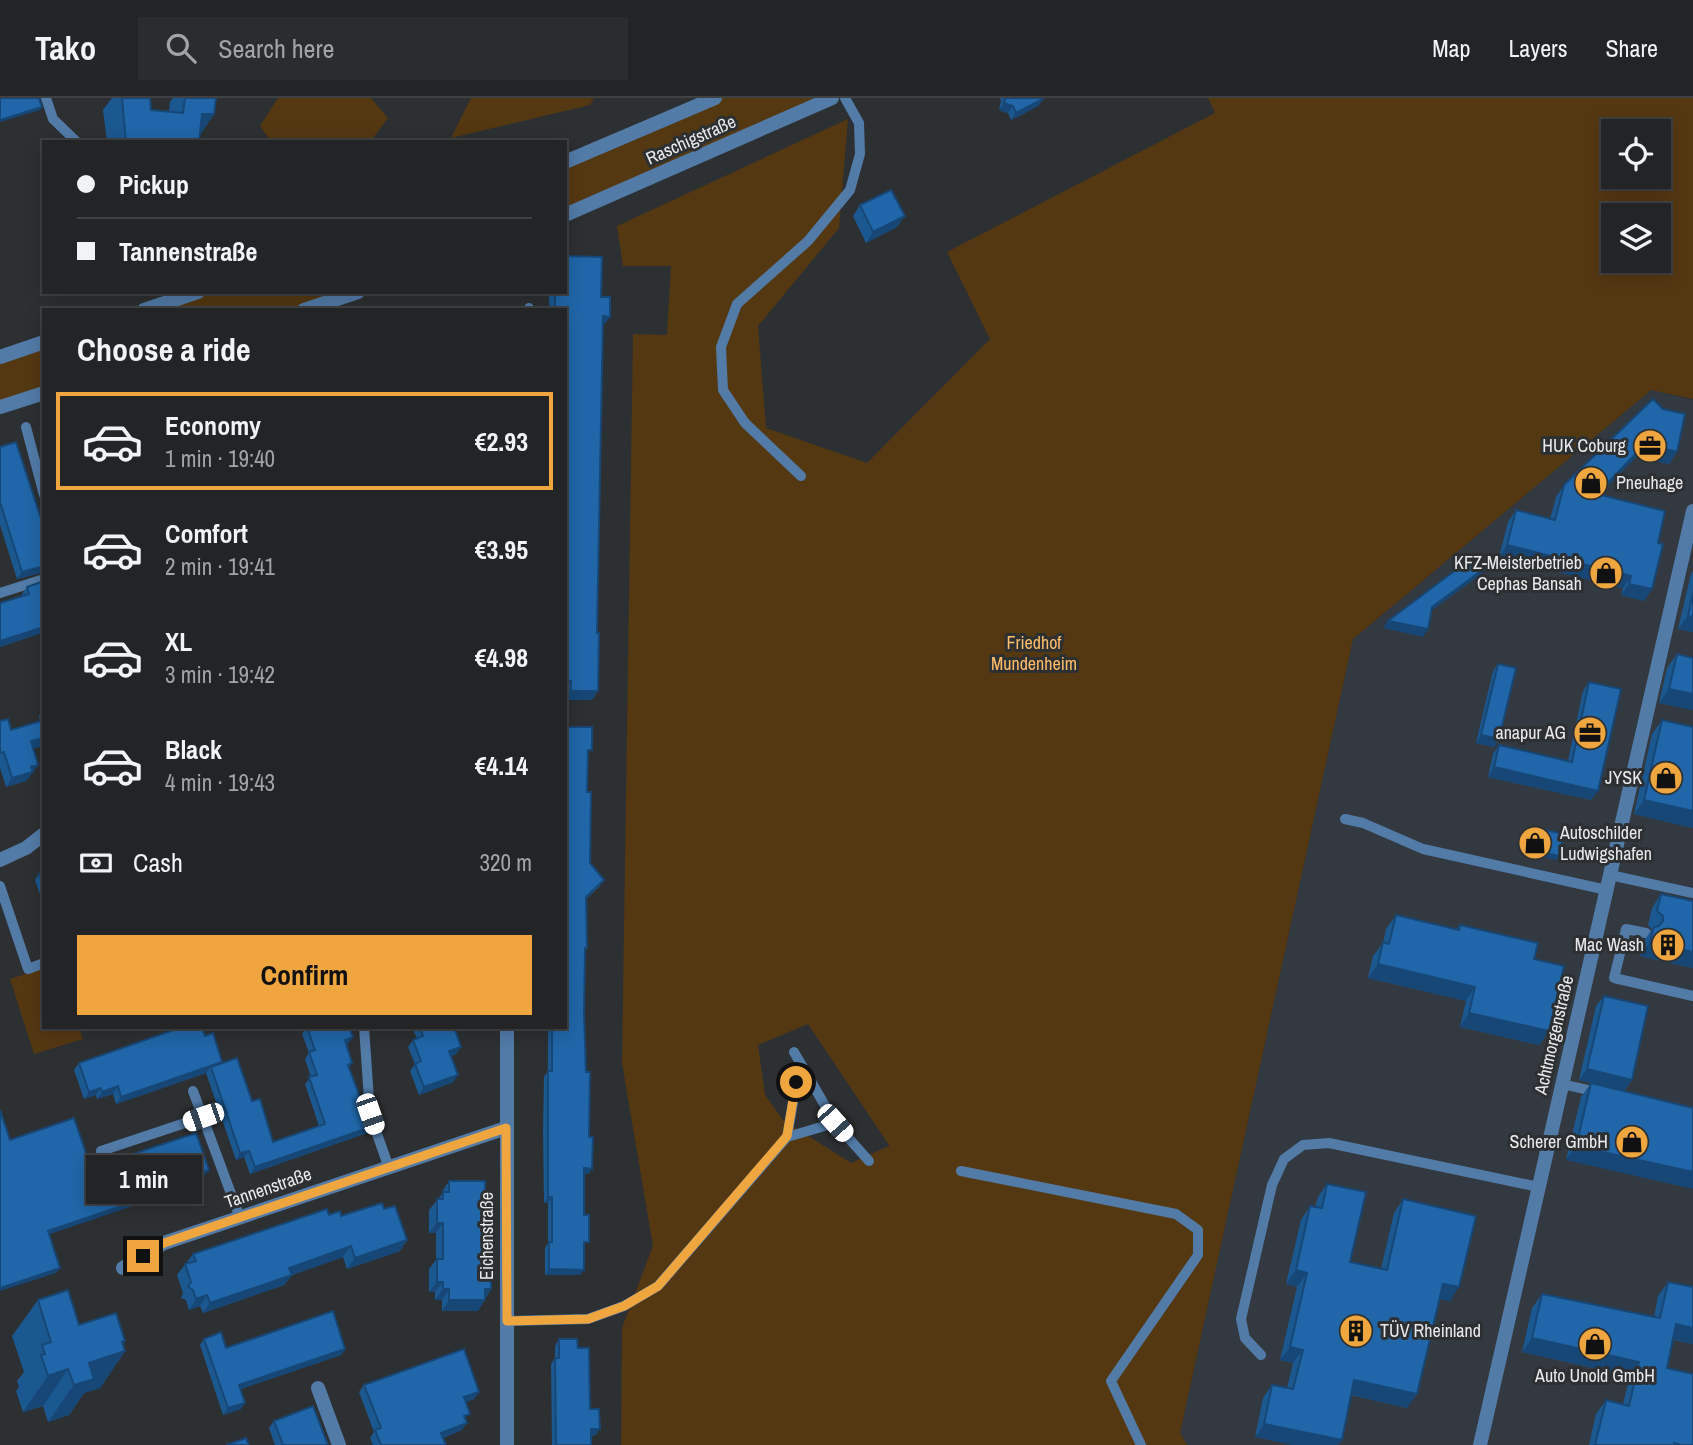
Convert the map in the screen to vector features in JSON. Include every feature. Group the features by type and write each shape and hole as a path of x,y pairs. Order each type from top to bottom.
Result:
{"street":[{"name":"Raschigstraße","path":"567,161 715,98"},
{"name":"Raschigstraße","path":"567,214 813,102 832,98"},
{"path":"150,308 192,294"},
{"path":"310,308 352,294"},
{"path":"0,357 42,343"},
{"path":"0,407 42,394"},
{"name":"Achtmorgenstraße","path":"1480,1445 1693,511"},
{"path":"0,860 26,848 42,836"},
{"name":"Eichenstraße","path":"507,1029 507,1445"},
{"name":"Tannenstraße","path":"123,1268 164,1243 506,1128"},
{"path":"318,1388 339,1445"}],"lane":[{"path":"46,98 53,119 75,140"},
{"path":"801,476 744,424 723,390 721,347 737,304 808,241 850,190 860,154 859,123 845,98"},
{"path":"26,427 42,487"},
{"path":"0,593 42,580"},
{"path":"1345,819 1363,823 1423,849 1607,890"},
{"path":"1610,875 1693,893"},
{"path":"0,886 28,969 42,964"},
{"path":"1646,933 1626,929 1614,978 1693,996"},
{"path":"364,1029 370,1114 389,1168"},
{"path":"507,1321 588,1319 624,1306 658,1286 787,1136 797,1057 835,1123 869,1161"},
{"path":"1562,1084 1615,1096"},
{"path":"193,1091 240,1218"},
{"path":"101,1151 203,1117"},
{"path":"787,1136 835,1123"},
{"path":"1261,1355 1245,1338 1241,1319 1272,1185 1284,1159 1303,1145 1329,1143 1539,1187"},
{"path":"961,1171 1176,1214 1198,1230 1198,1255 1111,1381 1141,1445"}],"shaded area":[{"path":"1651,390 1693,400 1693,1445 1187,1445 1180,1433 1353,639"}],"green space":[{"path":"278,98 371,98 388,118 372,140 270,140 260,126"},
{"path":"471,98 594,98 590,105 451,138"},
{"path":"715,98 832,98 567,214 567,161"},
{"name":"Friedhof Mundenheim","path":"1208,98 1693,98 1693,399 1651,390 1353,639 1180,1433 1187,1445 621,1445 622,1328 653,1246 622,1063 633,334 667,335 671,266 623,266 617,226 848,119 839,228 758,326 766,428 867,463 990,339 947,252 1215,113","holes":["808,1024 889,1145 889,1146 851,1163 783,1120 765,1095 758,1045"]},
{"path":"192,294 352,294 310,308 150,308"},
{"path":"42,343 42,394 0,407 0,357"},
{"path":"42,969 42,1029 80,1029 83,1039 34,1054 10,979"}],"building":[{"path":"0,98 39,98 42,107 0,120"},
{"path":"122,98 150,98 151,110 183,113 185,98 216,98 214,114 202,114 199,140 126,140"},
{"path":"1005,98 1043,99 1016,113 1013,106 1004,103"},
{"path":"891,190 905,216 873,232 860,205"},
{"path":"567,256 602,257 601,297 610,297 610,317 603,316 598,691 571,691 571,681 567,681 567,308 555,308 555,294 567,294"},
{"path":"1653,399 1663,409 1685,414 1677,452 1645,444 1597,494 1665,511 1658,543 1663,544 1652,589 1629,584 1631,576 1507,545 1516,510 1555,520 1564,485"},
{"path":"16,442 42,522 42,567 22,572 0,502 0,447"},
{"path":"1469,560 1489,565 1432,607 1428,629 1388,621"},
{"path":"42,582 42,628 0,641 0,603 29,594 27,587"},
{"path":"1693,592 1693,617 1688,616"},
{"path":"1677,654 1693,658 1693,694 1669,689"},
{"path":"1498,664 1516,668 1499,739 1481,735"},
{"path":"1589,682 1621,689 1598,791 1494,767 1499,745 1572,762"},
{"path":"8,719 11,730 42,721 42,738 31,741 38,765 31,767 33,772 12,778 4,752 0,753 0,721"},
{"name":"JYSK","path":"1662,720 1693,727 1693,811 1644,800"},
{"path":"567,727 592,727 592,750 588,750 587,792 591,792 590,863 604,880 586,897 584,1014 586,1072 590,1072 589,1137 593,1137 592,1169 584,1168 584,1215 589,1215 589,1242 584,1242 584,1270 549,1269 552,1197 548,1197 548,1071 552,1071 552,1029 567,1029"},
{"path":"1532,827 1564,834 1559,856 1527,849"},
{"path":"1661,894 1693,901 1693,952 1650,942 1654,927 1663,921 1663,916 1657,911"},
{"path":"1396,915 1459,930 1460,925 1538,943 1534,959 1564,966 1549,1031 1469,1013 1475,987 1378,964 1383,942 1389,944"},
{"path":"1604,996 1648,1006 1632,1080 1587,1069"},
{"path":"176,1029 203,1029 205,1036 213,1033 222,1062 121,1097 118,1086 102,1092 101,1088 89,1092 79,1063"},
{"path":"308,1029 350,1029 353,1037 345,1040 352,1063 348,1065 371,1127 255,1167 249,1151 240,1153 211,1067 237,1058 252,1101 260,1099 273,1142 325,1124 309,1077 317,1075 309,1052 315,1050"},
{"path":"421,1029 455,1029 461,1047 449,1051 458,1075 424,1087 415,1064 421,1061 413,1040 423,1036"},
{"name":"Scherer GmbH","path":"1591,1083 1693,1108 1693,1172 1576,1146"},
{"path":"0,1110 10,1140 74,1118 91,1168 196,1133 209,1170 167,1185 169,1190 48,1231 60,1268 0,1288"},
{"path":"449,1181 485,1181 485,1192 491,1192 491,1289 485,1289 485,1300 449,1300 449,1289 443,1289 443,1282 437,1282 437,1259 443,1259 443,1223 437,1223 437,1199 443,1199 443,1192 449,1192"},
{"name":"TÜV Rheinland","path":"1327,1184 1366,1192 1350,1262 1387,1270 1403,1199 1476,1216 1459,1287 1443,1284 1417,1394 1354,1380 1342,1440 1264,1424 1272,1385 1293,1389 1303,1350 1290,1347 1307,1273 1296,1270 1310,1206 1322,1208"},
{"path":"382,1203 384,1209 395,1206 407,1240 355,1258 351,1246 289,1268 292,1275 210,1303 207,1295 196,1299 193,1290 188,1287 191,1282 185,1264 196,1261 193,1254 327,1209 329,1215 340,1211 341,1216"},
{"path":"1668,1282 1693,1287 1693,1328 1676,1324 1667,1368 1693,1374 1693,1445 1595,1445 1606,1400 1629,1406 1639,1362 1532,1338 1542,1294 1660,1318"},
{"path":"68,1290 79,1325 116,1313 125,1341 122,1342 125,1351 89,1363 94,1379 74,1385 68,1369 48,1376 41,1355 45,1354 42,1345 51,1342 38,1300"},
{"path":"333,1311 345,1349 239,1385 245,1403 228,1408 204,1339 221,1332 226,1348"},
{"path":"559,1339 577,1339 578,1348 589,1348 590,1409 599,1409 600,1429 591,1429 591,1445 556,1445 555,1358 559,1358"},
{"path":"464,1349 479,1392 464,1397 470,1414 464,1416 467,1423 441,1433 446,1445 381,1445 375,1430 381,1428 364,1385"},
{"path":"313,1406 328,1445 283,1445 274,1421"},
{"path":"246,1438 249,1445 226,1445"}],"place":[{"name":"HUK Coburg","path":"1650,446"},
{"name":"Pneuhage","path":"1591,483"},
{"name":"KFZ-Meisterbetrieb Cephas Bansah","path":"1606,573"},
{"name":"anapur AG","path":"1590,733"},
{"name":"JYSK","path":"1666,778"},
{"name":"Autoschilder Ludwigshafen","path":"1535,843"},
{"name":"Mac Wash","path":"1668,945"},
{"name":"Scherer GmbH","path":"1632,1142"},
{"name":"TÜV Rheinland","path":"1356,1331"},
{"name":"Auto Unold GmbH","path":"1595,1344"}],"route":[{"path":"143,1256 164,1243 506,1128 507,1321 588,1319 624,1306 658,1286 787,1136 796,1082"}]}
